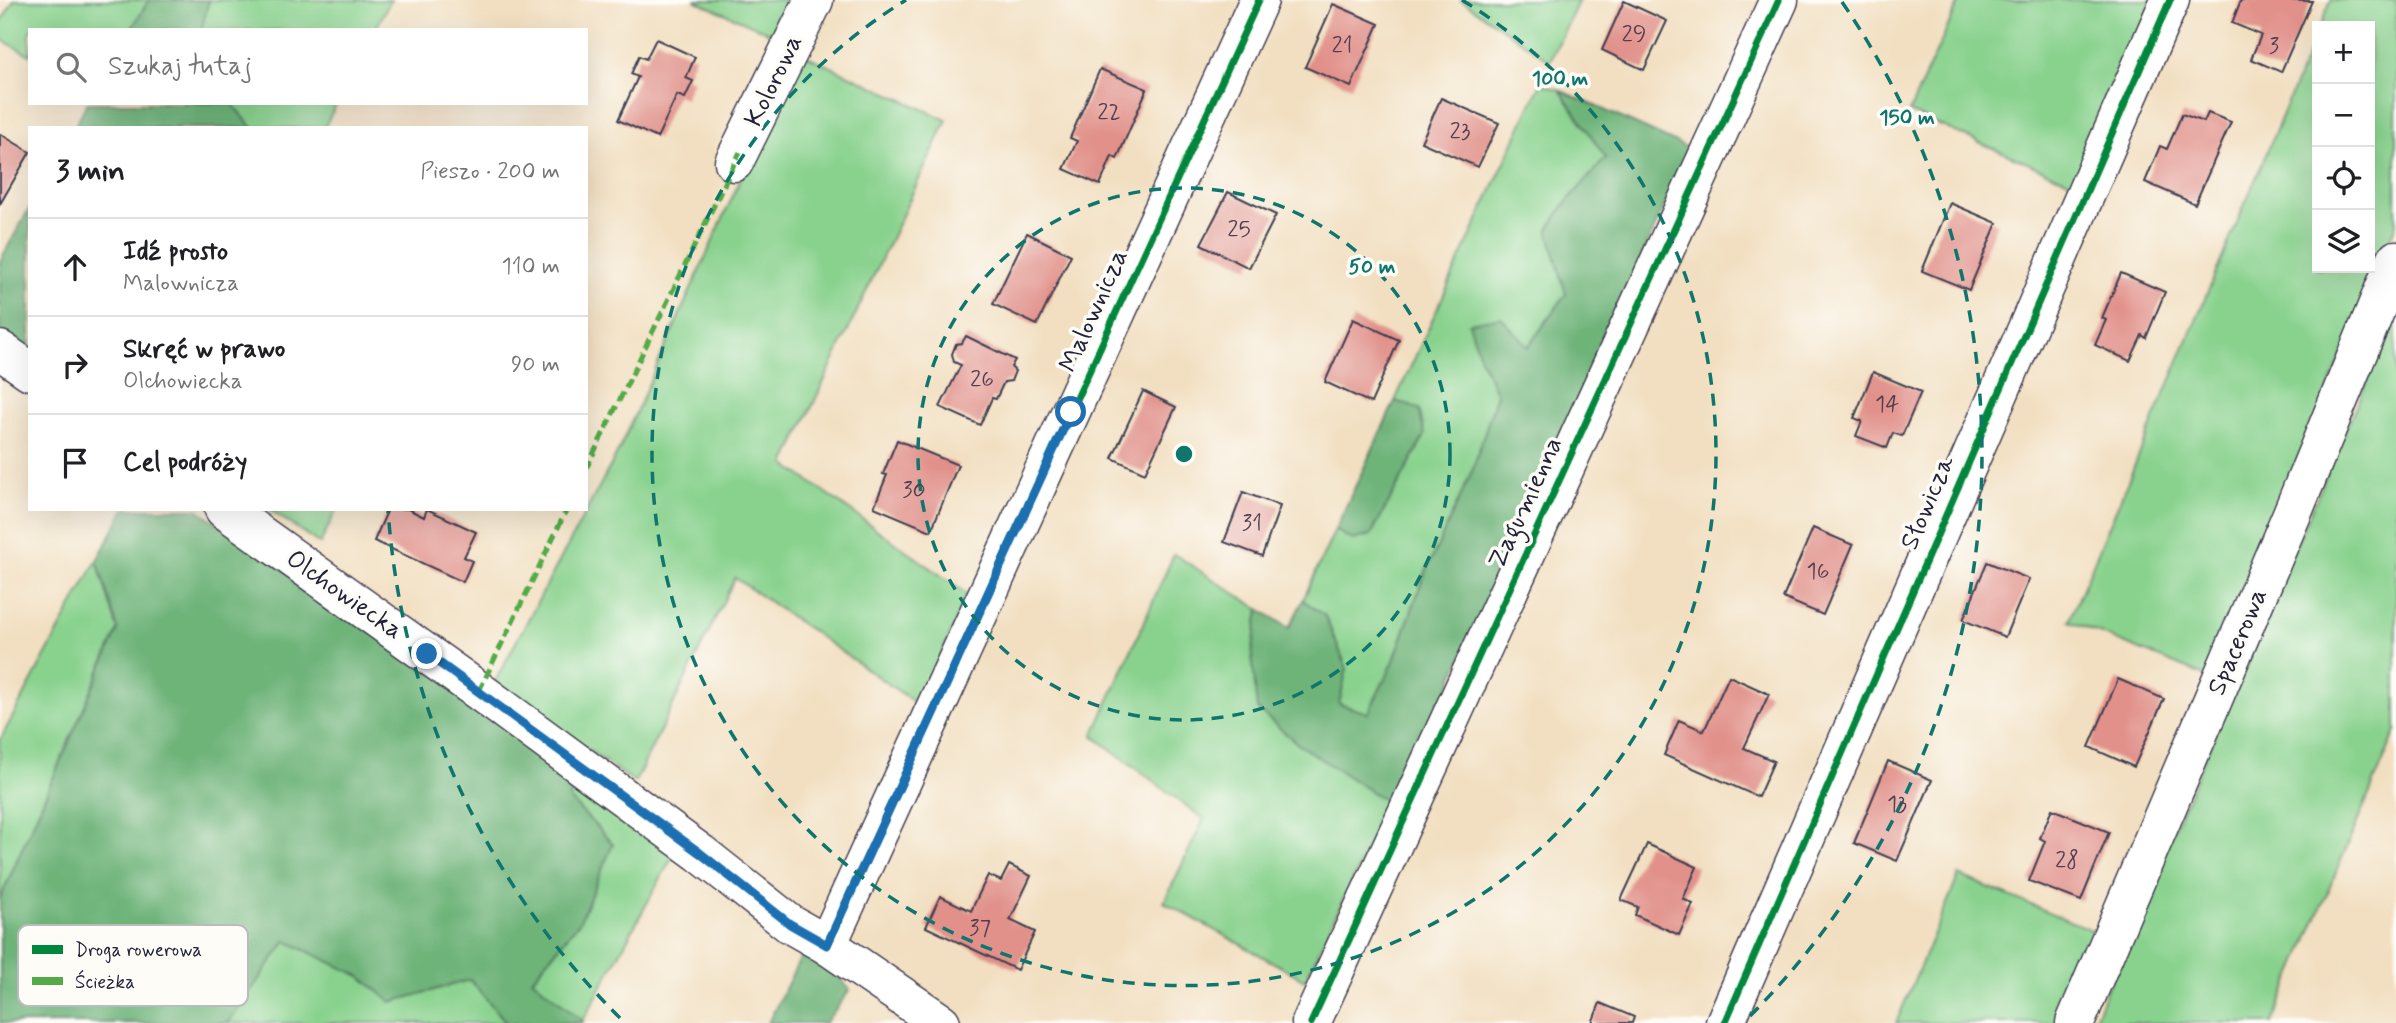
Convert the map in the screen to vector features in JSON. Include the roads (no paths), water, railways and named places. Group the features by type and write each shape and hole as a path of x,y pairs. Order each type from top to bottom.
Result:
{"street":[{"name":"Kolorowa","path":"734,162 814,0"},
{"name":"Malownicza","path":"827,945 1259,0"},
{"name":"Zagumienna","path":"1311,1023 1779,0"},
{"name":"Słowicza","path":"1725,1023 2169,0"},
{"name":"Spacerowa","path":"2075,1023 2292,514 2396,260"},
{"path":"0,350 28,370"},
{"name":"Olchowiecka","path":"227,511 490,699 700,853 790,924 827,945 941,1023"}]}
